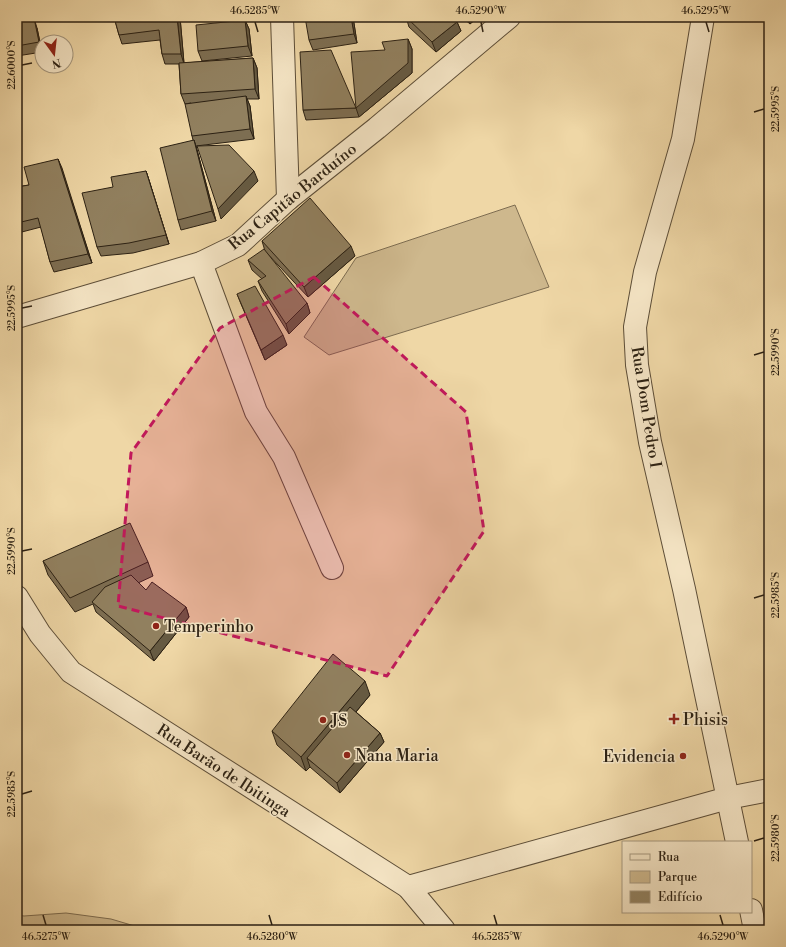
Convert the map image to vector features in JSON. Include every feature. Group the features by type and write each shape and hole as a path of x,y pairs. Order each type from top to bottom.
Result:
{"street":[{"path":"282,17 288,199"},
{"name":"Rua Capitão Barduíno","path":"17,317 201,263 238,245 288,199 377,128 509,17"},
{"name":"Rua Dom Pedro I","path":"703,17 682,139 645,272 635,327 637,365 650,442 684,588 737,841"},
{"path":"201,263 256,412 284,456 332,568"},
{"name":"Rua Barão de Ibitinga","path":"17,597 40,634 71,672 408,887 444,930"},
{"path":"408,887 728,798 769,790"},
{"path":"752,913 755,930"}],"highlighted area":[{"path":"314,277 466,412 484,531 387,676 118,606 131,453 220,328"}],"green space":[{"path":"515,205 549,287 329,355 304,337 356,258"},
{"path":"66,913 111,919 148,930 17,930 17,915 24,916"}],"building":[{"path":"114,17 157,17 158,20 158,17 177,17 181,54 162,54 159,30 119,35"},
{"path":"305,17 351,17 354,34 309,40"},
{"path":"406,17 452,17 457,22 432,42"},
{"path":"34,18 37,34 34,34 34,43 17,46 17,21"},
{"path":"245,20 248,46 198,51 196,25"},
{"path":"408,39 408,63 356,108 351,52 385,50 382,42"},
{"path":"331,50 356,108 303,110 300,52"},
{"path":"253,58 255,89 181,94 179,63"},
{"path":"246,96 250,129 192,136 185,104"},
{"path":"194,140 212,211 178,220 160,148"},
{"path":"229,145 254,171 218,209 197,146"},
{"path":"58,159 88,254 50,262 38,218 17,223 17,187 29,185 24,167"},
{"path":"146,171 166,235 129,243 97,247 82,193 113,187 111,177"},
{"path":"310,198 351,246 304,287 262,241"},
{"path":"264,249 307,303 286,324 258,281 266,276 248,260"},
{"path":"255,286 283,335 261,350 237,294"},
{"path":"130,523 148,562 70,598 43,561"},
{"path":"131,575 146,590 152,582 186,607 150,651 92,602 105,587"},
{"name":"JS","path":"333,654 365,681 301,757 272,731"},
{"name":"Nana Maria","path":"350,707 380,733 337,783 307,758"}],"place":[{"name":"Temperinho","path":"156,626"},
{"name":"Phisis","path":"674,719"},
{"name":"JS","path":"323,720"},
{"name":"Nana Maria","path":"347,755"},
{"name":"Evidencia","path":"683,756"}]}
